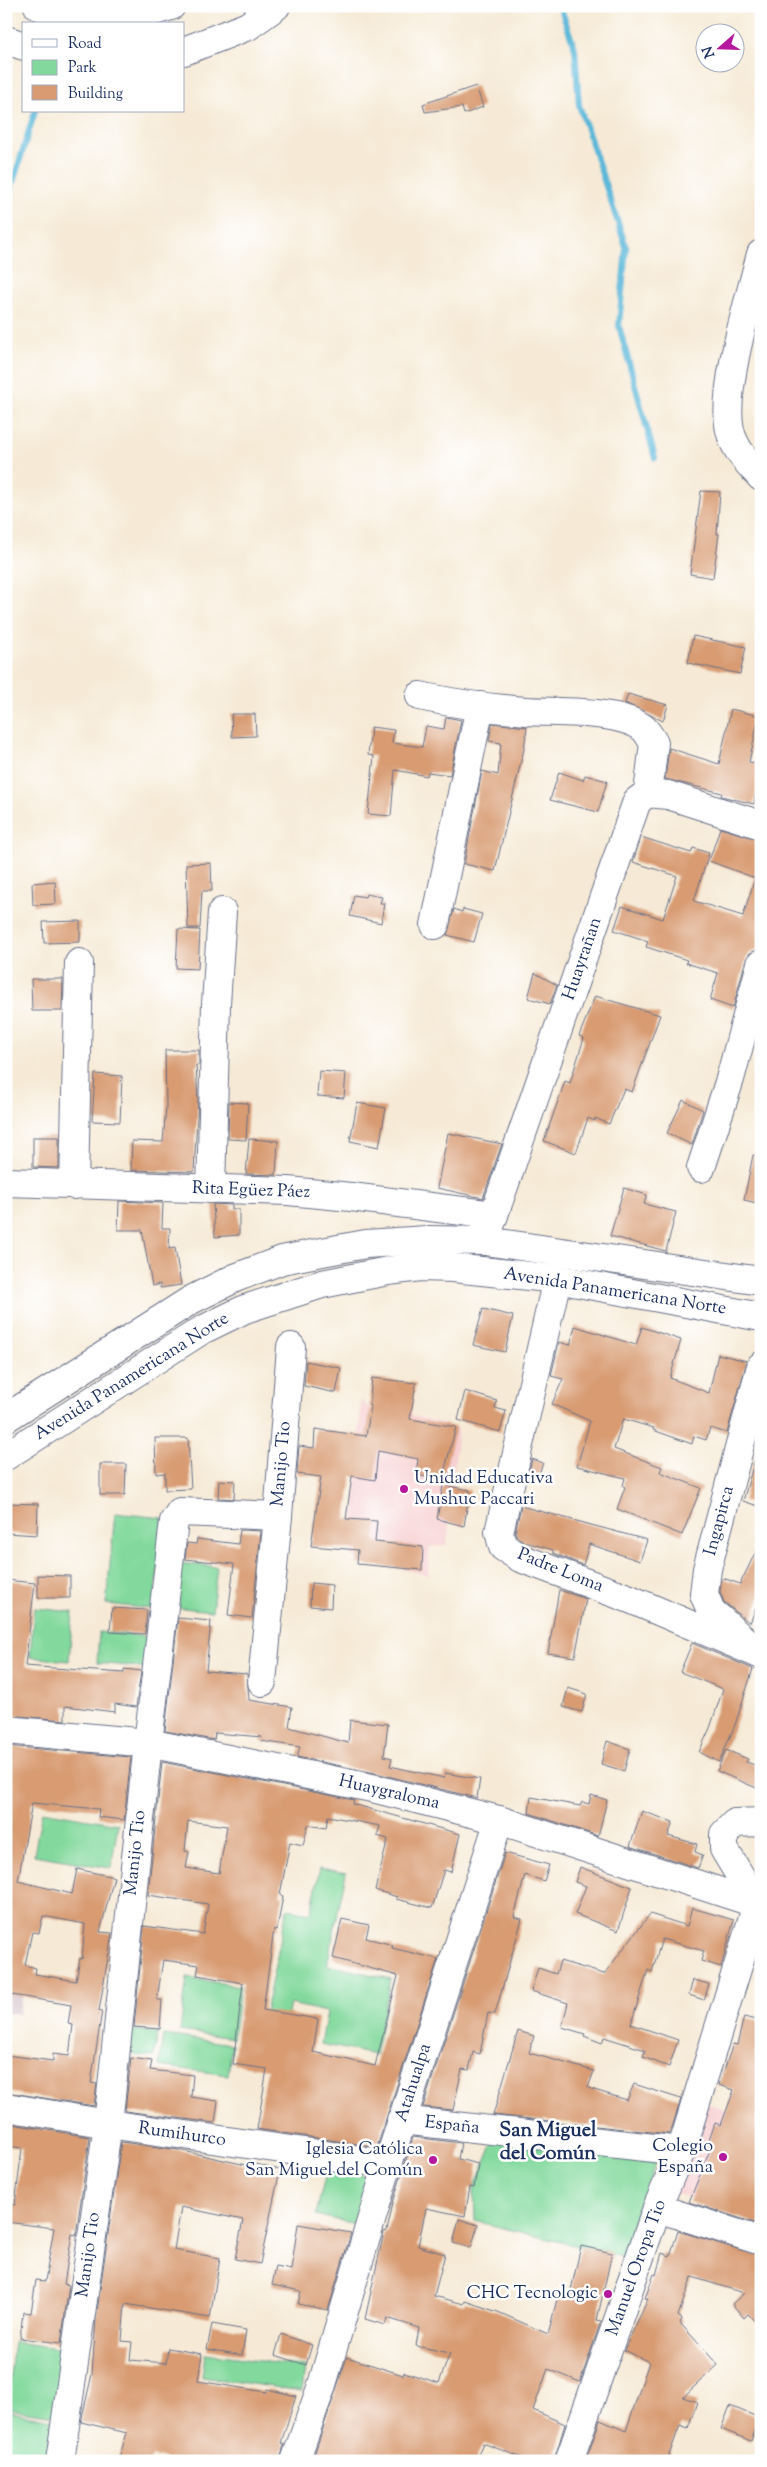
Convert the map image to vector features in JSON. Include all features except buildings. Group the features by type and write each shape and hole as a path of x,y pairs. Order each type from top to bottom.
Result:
{"main road":[{"path":"38,6 95,17 124,18 171,6"},
{"path":"185,50 248,26 276,6"},
{"path":"6,40 22,45"},
{"path":"761,254 729,394 730,429 738,450 761,477"},
{"path":"420,696 480,706 527,711 589,712 625,721 643,728 654,743 648,793 668,795 761,825"},
{"path":"435,925 480,706"},
{"name":"Huayrañan","path":"485,1242 637,801 648,793"},
{"path":"210,1189 216,1004 222,912"},
{"path":"74,1186 79,964"},
{"path":"701,1168 730,1079 761,964"},
{"name":"Rita Egüez Páez","path":"6,1182 74,1186 210,1189 351,1197 494,1215"},
{"name":"Avenida Panamericana Norte","path":"6,1418 191,1300 235,1278 282,1260 366,1244 427,1240 485,1242 761,1281"},
{"name":"Avenida Panamericana Norte","path":"6,1456 202,1330 245,1309 322,1284 422,1267 453,1268 557,1279 761,1317"},
{"name":"Padre Loma","path":"557,1279 499,1532 503,1547 520,1558 630,1599 761,1655"},
{"name":"Manijo Tio","path":"60,2461 108,2124 148,1743 176,1515 180,1512 278,1516 291,1347"},
{"name":"Ingapirca","path":"761,1366 707,1569 704,1594 711,1611 761,1655"},
{"path":"262,1682 278,1516"},
{"name":"Huaygraloma","path":"6,1730 148,1743 372,1788 499,1820 759,1905"},
{"name":"Atahualpa","path":"295,2461 321,2388 388,2164 499,1820"},
{"path":"759,1905 724,1849 724,1834 735,1823 761,1822"},
{"name":"Manuel Oropa Tio","path":"569,2461 657,2208 681,2151 759,1905"},
{"name":"Rumihurco","path":"6,2107 108,2124 388,2164"},
{"name":"España","path":"402,2120 681,2151"},
{"path":"657,2208 761,2241"}],"shaded area":[{"name":"Unidad Educativa Mushuc Paccari","path":"361,1400 367,1407 399,1412 458,1428 447,1545 430,1547 428,1575 352,1558"},
{"path":"6,1992 22,1995 19,2015 6,2013"},
{"name":"Colegio España","path":"707,2104 761,2123 761,2222 671,2191"}],"green space":[{"path":"115,1513 163,1518 154,1609 106,1604"},
{"path":"179,1563 217,1567 212,1611 173,1607"},
{"path":"34,1608 73,1612 69,1661 30,1657"},
{"path":"99,1632 154,1637 151,1668 97,1663"},
{"path":"42,1811 118,1824 111,1868 34,1855"},
{"path":"320,1868 346,1873 327,1965 391,1979 375,2055 321,2044 327,2012 290,2004 282,2041 260,2036 287,1909 311,1913"},
{"path":"187,1978 240,1986 233,2038 180,2031"},
{"path":"130,2029 158,2033 154,2057 127,2054"},
{"path":"163,2035 232,2044 228,2075 159,2066"},
{"path":"495,2137 657,2154 631,2259 475,2221 474,2188"},
{"path":"327,2167 369,2176 359,2225 316,2215"},
{"path":"14,2342 65,2349 55,2416 6,2409"},
{"path":"205,2354 305,2367 302,2391 202,2377"},
{"path":"6,2411 55,2421 47,2461 6,2461"}],"waterway":[{"path":"560,6 575,49 579,105 626,247 619,326 655,458"},
{"path":"6,205 35,112"}],"place":[{"name":"Unidad Educativa Mushuc Paccari","path":"404,1489"},
{"name":"Colegio España","path":"723,2157"},
{"name":"Iglesia Católica San Miguel del Común","path":"433,2160"},
{"name":"CHC Tecnologic","path":"608,2294"}],"district":[{"name":"San Miguel del Común","path":"548,2142"}]}
